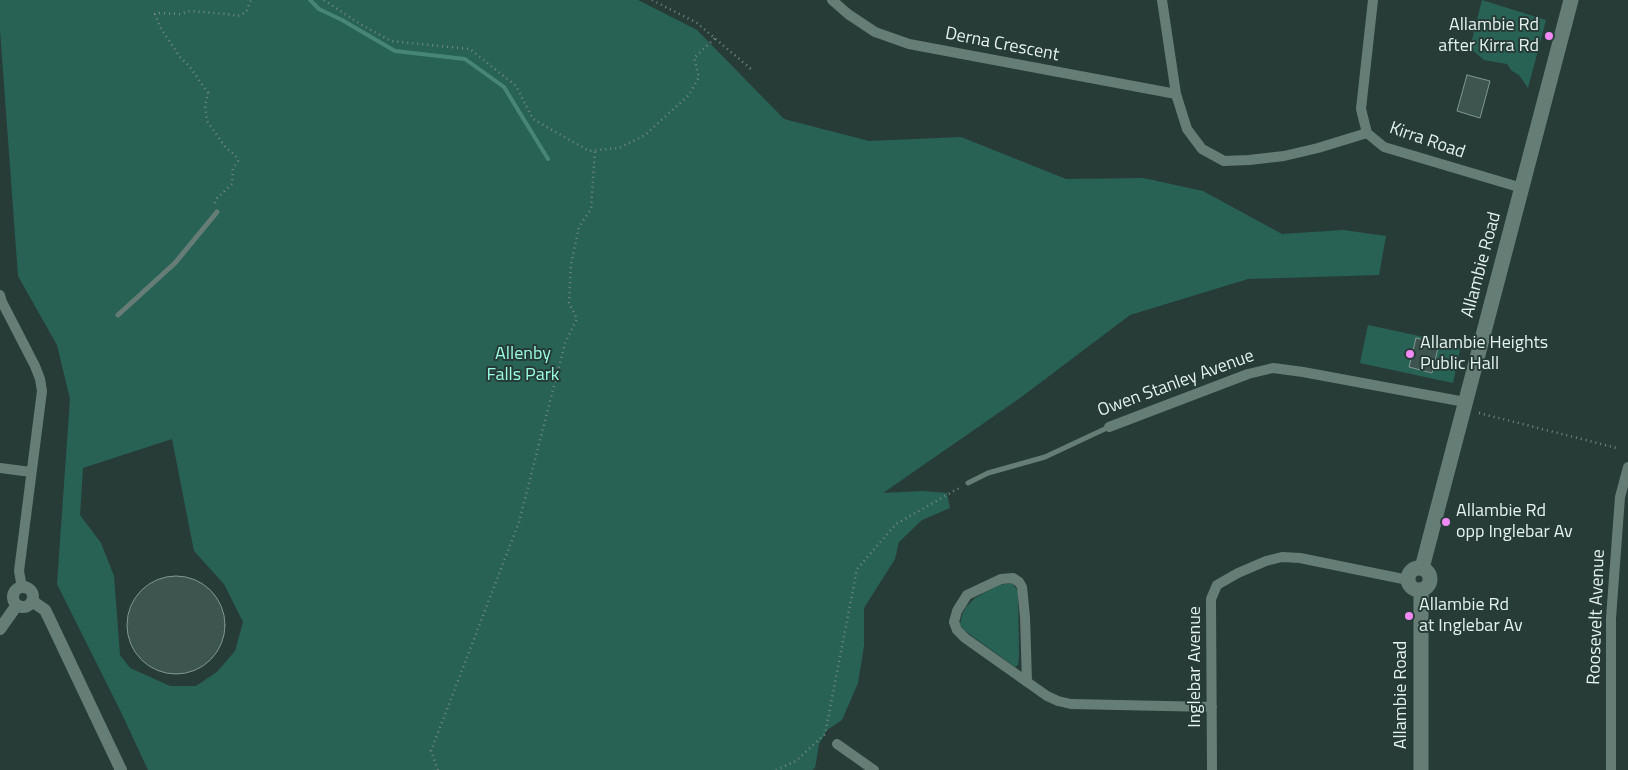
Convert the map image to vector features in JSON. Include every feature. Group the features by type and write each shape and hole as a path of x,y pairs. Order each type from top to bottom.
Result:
{"main road":[{"name":"Allambie Road","path":"1422,568 1571,0"},
{"path":"1422,568 1428,572 1430,581 1427,587 1420,590 1414,589 1408,580 1412,571 1422,568"},
{"name":"Allambie Road","path":"1420,590 1421,770"}],"street":[{"name":"Derna Crescent","path":"832,0 848,14 875,32 909,44 1176,94"},
{"path":"1162,0 1176,94 1187,129 1202,149 1224,161 1284,156 1318,148 1367,132"},
{"name":"Kirra Road","path":"1373,0 1361,109 1367,132 1384,147 1522,188"},
{"path":"0,295 40,379 41,402 19,570 22,588"},
{"name":"Owen Stanley Avenue","path":"1109,427 1248,374 1273,368 1465,402"},
{"name":"Roosevelt Avenue","path":"1611,770 1611,618 1620,497 1628,467"},
{"path":"0,468 31,472"},
{"name":"Inglebar Avenue","path":"1212,770 1212,598 1217,585 1238,572 1266,560 1282,557 1300,558 1408,580"},
{"path":"1027,682 1022,587 1013,578 1001,579 967,595 957,611 954,622 957,630 965,638 1027,682 1047,696 1071,704 1212,707"},
{"path":"22,588 32,593 32,601 25,607 17,605 13,596 16,591 22,588"},
{"path":"32,601 44,610 49,618 120,770"},
{"path":"0,629 17,605"},
{"path":"837,744 874,770"}],"lane":[{"path":"118,315 174,263 217,212"},
{"name":"Owen Stanley Avenue","path":"968,484 988,473 1045,457 1109,427"}],"path":[{"path":"217,212 213,211 216,199 232,184 233,169 238,161 235,155 226,148 207,121 206,106 208,93 190,67 180,57 160,27 155,14 180,14 190,11 238,16 246,12 250,0"},
{"path":"324,0 360,24 391,40 470,49 516,86 533,119 589,151 619,148 645,135 689,95 699,77 694,58 714,38"},
{"path":"652,0 697,23 751,69"},
{"path":"438,770 431,751 519,522 565,343 577,319 569,304 570,264 579,227 591,208 596,151"},
{"path":"1480,413 1617,448"},
{"path":"776,770 796,761 824,734 857,569 896,524 968,484"}],"green space":[{"name":"Allenby Falls Park","path":"0,0 638,0 697,30 784,119 869,141 961,137 1066,179 1143,178 1203,191 1282,234 1343,230 1386,236 1379,275 1248,279 1130,315 1020,398 883,493 923,491 947,493 950,508 922,520 899,542 895,559 864,608 864,646 858,683 842,720 827,730 819,744 815,768 812,770 148,770 57,584 70,399 57,345 18,276 0,30","holes":["172,439 194,551 224,584 243,622 235,651 217,672 196,686 170,686 130,668 120,655 114,576 101,543 80,515 83,468"]},
{"path":"1482,0 1546,20 1528,88 1519,75 1512,71 1507,64 1484,60 1470,48"},
{"name":"Allambie Heights Public Hall","path":"1368,325 1461,345 1453,383 1360,363"},
{"path":"1012,583 1018,591 1019,655 1018,665 1015,667 964,630 960,624 966,607 975,598 999,585"}],"building":[{"path":"1467,75 1490,81 1480,118 1457,111"},
{"path":"1416,338 1439,344 1432,373 1409,367"},
{"path":"176,576 195,580 211,590 221,606 225,625 221,644 211,660 195,670 176,674 157,670 141,660 131,644 127,625 131,606 141,590 157,580"}],"waterway":[{"path":"310,0 319,9 395,51 465,59 504,87 548,159"}],"place":[{"name":"Allambie Rd after Kirra Rd","path":"1549,36"},
{"name":"Allambie Heights Public Hall","path":"1410,354"},
{"name":"Allambie Rd opp Inglebar Av","path":"1446,522"},
{"name":"Allambie Rd at Inglebar Av","path":"1409,616"}]}
